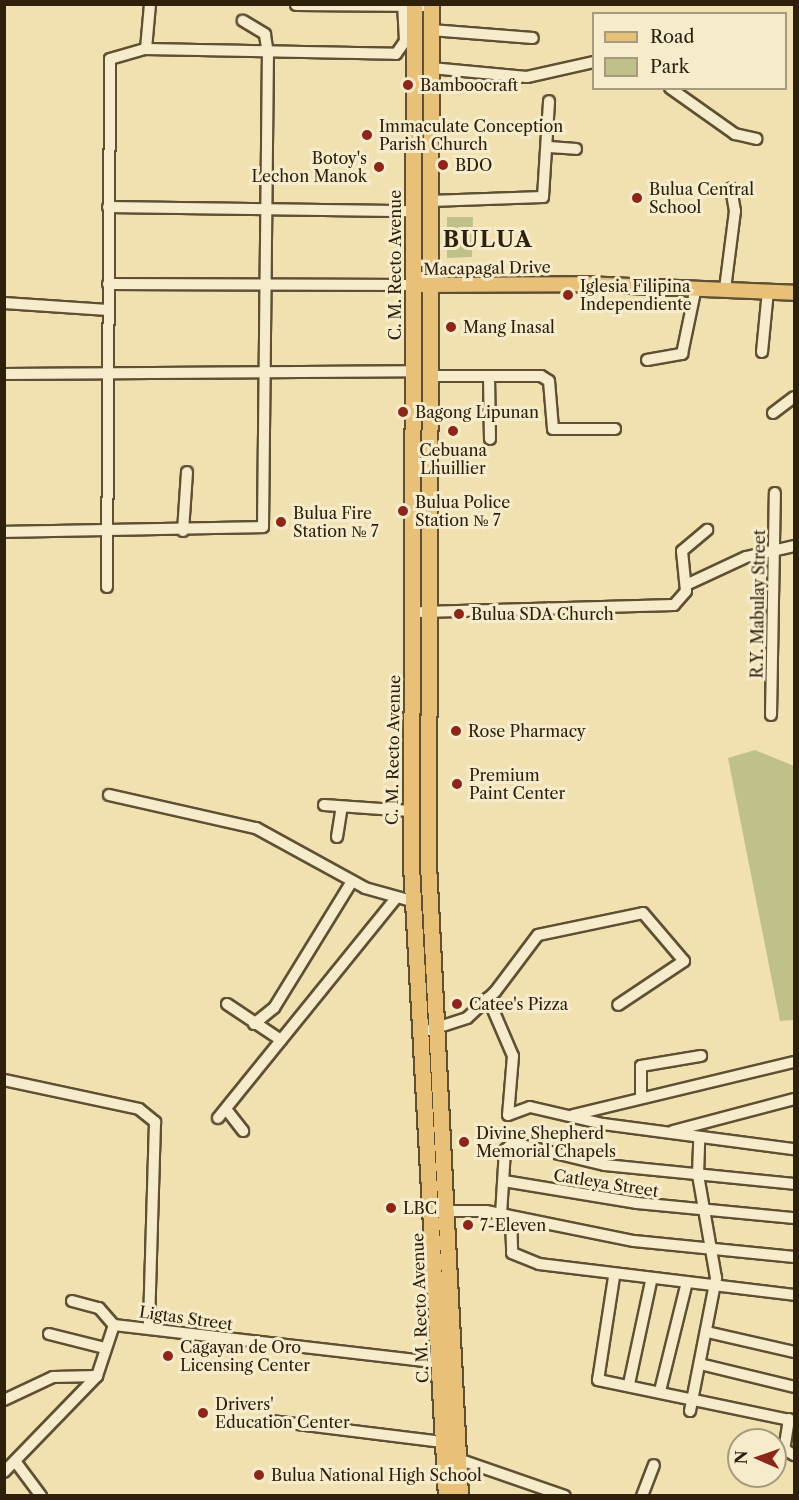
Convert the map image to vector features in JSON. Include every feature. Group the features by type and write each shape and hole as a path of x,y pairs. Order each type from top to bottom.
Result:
{"highway":[{"name":"C. M. Recto Avenue","path":"411,5 414,80 412,372 428,874 439,1028 448,1215 444,1442 446,1496"},
{"name":"C. M. Recto Avenue","path":"431,5 429,376 421,612 410,811 412,901 447,1363 460,1496"},
{"path":"414,80 431,74"}],"main road":[{"name":"Macapagal Drive","path":"413,285 696,287 795,293"}],"street":[{"path":"146,49 150,4"},
{"path":"296,5 431,5"},
{"path":"106,587 110,59 146,49 268,54 396,54 405,41 411,5"},
{"path":"4,532 183,531 263,527 268,54 265,34 243,21"},
{"path":"431,30 533,38"},
{"path":"431,74 527,77 592,62"},
{"path":"673,90 735,134 756,139"},
{"path":"430,201 543,197 549,147 549,101"},
{"path":"549,147 576,149"},
{"path":"725,289 735,211 731,188"},
{"path":"108,207 268,206 413,211"},
{"name":"Macapagal Drive","path":"108,284 413,285"},
{"path":"647,360 682,354 696,287"},
{"path":"762,352 768,291"},
{"path":"4,303 108,310"},
{"path":"4,374 412,372"},
{"path":"429,376 545,377 553,429 615,429"},
{"path":"489,376 490,439"},
{"path":"772,413 795,397"},
{"path":"183,531 187,472"},
{"name":"R.Y. Mabulay Street","path":"771,715 775,493"},
{"path":"421,612 666,606 678,602 686,585 682,551 707,530"},
{"path":"686,585 718,567 774,549 795,546"},
{"path":"109,795 256,828 352,881 396,898 412,901"},
{"path":"324,805 410,811"},
{"path":"337,837 342,807"},
{"path":"254,1024 274,1008 352,881"},
{"path":"218,1118 396,898"},
{"path":"423,1032 466,1018 489,998 538,935 643,913 684,961 618,1005"},
{"path":"489,998 513,1056 508,1114 530,1107 665,1133 795,1149"},
{"path":"227,1004 280,1040"},
{"path":"641,1094 641,1066 701,1056"},
{"path":"573,1115 641,1094 795,1062"},
{"path":"4,1080 139,1109 155,1122 149,1327"},
{"path":"665,1133 795,1099"},
{"path":"226,1109 243,1131"},
{"path":"690,1411 715,1288 714,1248 704,1211 698,1175 699,1137"},
{"path":"795,1184 598,1164 513,1143 506,1147 504,1181 506,1216 515,1255 614,1277 686,1286 795,1295"},
{"name":"Catleya Street","path":"504,1181 704,1211 795,1218"},
{"path":"448,1215 506,1216 613,1238 795,1257"},
{"path":"614,1277 596,1377 792,1420 784,1449 795,1455"},
{"path":"629,1384 651,1281"},
{"path":"660,1391 686,1286"},
{"path":"72,1301 99,1308 114,1325"},
{"name":"Ligtas Street","path":"4,1472 97,1376 114,1325 149,1327 447,1363"},
{"path":"707,1332 795,1352"},
{"path":"49,1334 105,1348"},
{"path":"700,1364 795,1387"},
{"path":"4,1400 52,1377 97,1376"},
{"path":"272,1421 444,1442"},
{"path":"458,1459 565,1496"},
{"path":"15,1461 41,1496"},
{"path":"642,1496 654,1465"}],"green space":[{"path":"447,217 473,217 472,257 447,258"},
{"path":"755,750 794,766 794,1020 780,1021 728,758"}],"place":[{"name":"Bamboocraft","path":"408,85"},
{"name":"Immaculate Conception Parish Church","path":"367,135"},
{"name":"BDO","path":"443,165"},
{"name":"Botoy's Lechon Manok","path":"379,167"},
{"name":"Bulua Central School","path":"637,198"},
{"name":"Iglesia Filipina Independiente","path":"568,295"},
{"name":"Mang Inasal","path":"451,327"},
{"name":"Bagong Lipunan","path":"403,412"},
{"name":"Cebuana Lhuillier","path":"453,431"},
{"name":"Bulua Police Station № 7","path":"403,511"},
{"name":"Bulua Fire Station № 7","path":"281,522"},
{"name":"Bulua SDA Church","path":"459,614"},
{"name":"Rose Pharmacy","path":"456,731"},
{"name":"Premium Paint Center","path":"457,784"},
{"name":"Catee's Pizza","path":"457,1004"},
{"name":"Divine Shepherd Memorial Chapels","path":"464,1142"},
{"name":"LBC","path":"391,1208"},
{"name":"7-Eleven","path":"468,1225"},
{"name":"Cagayan de Oro Licensing Center","path":"168,1356"},
{"name":"Drivers' Education Center","path":"203,1413"},
{"name":"Bulua National High School","path":"259,1475"}],"district":[{"name":"BULUA","path":"488,240"}]}
